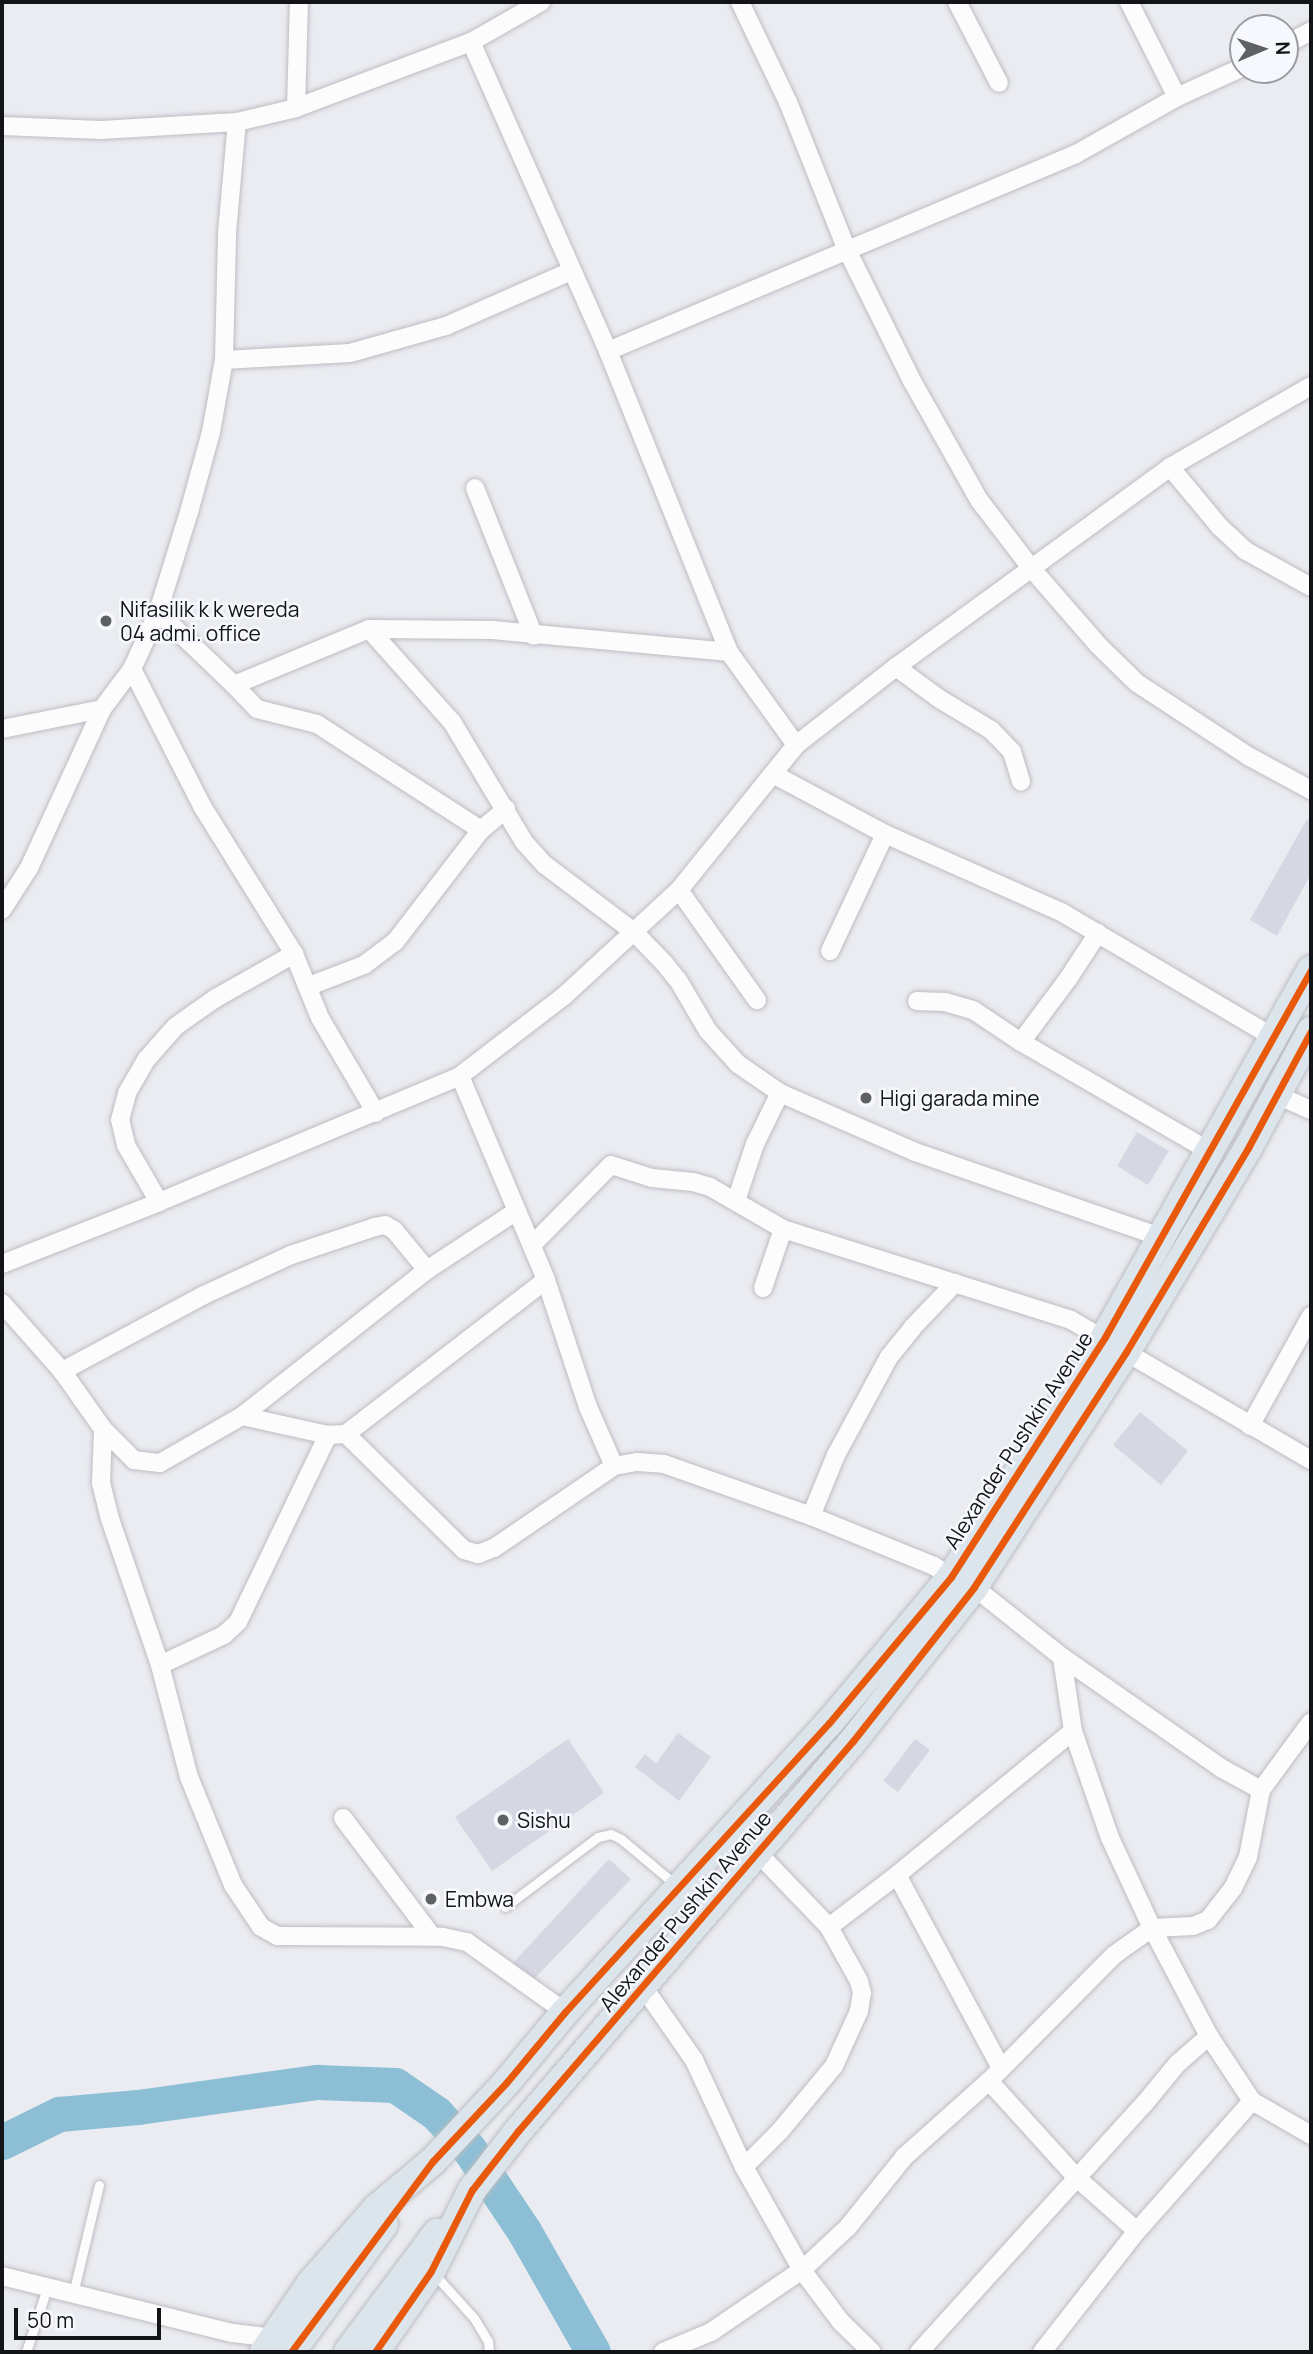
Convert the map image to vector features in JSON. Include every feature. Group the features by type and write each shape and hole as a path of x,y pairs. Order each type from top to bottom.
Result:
{"main road":[{"name":"Alexander Pushkin Avenue","path":"1116,1345 1161,1237 1217,1142 1311,970"},
{"name":"Alexander Pushkin Avenue","path":"375,2352 431,2271 472,2190 518,2131 644,1988 853,1741 963,1582 1116,1345 1248,1148 1311,1031"},
{"path":"1217,1142 1248,1148"},
{"name":"Alexander Pushkin Avenue","path":"276,2348 311,2283 377,2208 433,2161 829,1723 963,1582"},
{"path":"348,2352 401,2277 472,2190"}],"street":[{"path":"296,108 299,2"},
{"path":"2,126 101,130 237,122 296,108 471,42 541,2"},
{"path":"740,2 788,102 848,250 912,381 979,500 1031,569 1098,645 1137,683 1237,749 1311,790"},
{"path":"957,2 999,83"},
{"path":"1129,2 1177,97"},
{"path":"471,42 608,351 729,652 796,745"},
{"path":"608,351 1076,154 1177,97 1229,73"},
{"path":"3,907 29,868 102,709 132,669 158,612 211,432 224,360 228,233 237,122"},
{"path":"224,360 350,354 446,326 571,271"},
{"path":"2,1264 376,1113 460,1076 564,996 679,890 796,745 896,667 1171,467 1311,386"},
{"path":"1171,467 1220,527 1246,551 1311,587"},
{"path":"475,488 534,636"},
{"path":"158,612 257,709 317,724 481,830"},
{"path":"234,685 369,629 435,627 729,652"},
{"path":"369,629 452,722 524,842 545,865 634,932 678,980 708,1031 738,1064 779,1093 915,1152 1161,1237"},
{"path":"896,667 938,698 991,730 1012,752 1021,782"},
{"path":"132,669 202,806 295,954 320,1018 376,1113"},
{"path":"2,729 102,709"},
{"path":"773,774 885,834 1063,913 1274,1038"},
{"path":"309,986 364,965 395,942 481,830 506,809"},
{"path":"830,951 885,834"},
{"path":"679,890 757,1000"},
{"path":"1021,1042 1098,933"},
{"path":"159,1202 126,1145 120,1120 127,1093 146,1060 176,1026 216,998 295,954"},
{"path":"918,1000 945,1002 973,1010 1021,1042 1217,1142"},
{"path":"460,1076 515,1212 546,1280 588,1407 614,1466"},
{"path":"736,1201 755,1144 779,1093"},
{"path":"1277,1095 1311,1110"},
{"path":"532,1245 611,1165 652,1178 710,1186 783,1229 1070,1320 1311,1460"},
{"path":"2,1303 62,1371 103,1429 134,1460 160,1463 242,1416 427,1270 515,1212"},
{"path":"62,1371 204,1295 291,1255 375,1227 385,1225 394,1230 427,1270"},
{"path":"763,1288 783,1229"},
{"path":"160,1665 224,1635 238,1622 337,1434 546,1280"},
{"path":"811,1516 836,1455 889,1357 955,1283"},
{"path":"1250,1426 1311,1316"},
{"path":"242,1416 337,1434 464,1550 478,1554 494,1548 614,1466 637,1462 664,1464 811,1516 934,1566 963,1582 1062,1657 1221,1768 1261,1790"},
{"path":"103,1429 101,1483 106,1505 160,1665 189,1777 210,1835 233,1885 261,1927 277,1936 432,1936 467,1942 565,2012"},
{"path":"1062,1657 1073,1731 1110,1838 1152,1928 1209,2036 1252,2101 1311,2135"},
{"path":"829,1927 1073,1731"},
{"path":"663,2352 711,2332 802,2270 848,2227 904,2157 995,2075 1114,1955 1152,1928 1193,1926 1208,1920 1233,1888 1248,1857 1261,1790 1308,1733"},
{"path":"343,1818 432,1936"},
{"path":"744,2167 780,2131 834,2066 859,2011 862,1993 859,1981 829,1927 757,1852"},
{"path":"897,1875 995,2075 1077,2178 1137,2231"},
{"path":"644,1988 694,2060 744,2167 802,2270 841,2322 872,2352"},
{"path":"919,2352 1177,2064 1209,2036"},
{"path":"1042,2352 1137,2231 1252,2101"},
{"path":"2,2276 233,2333 276,2348"}],"lane":[{"path":"505,1907 598,1837 611,1835 621,1839 680,1888"},
{"path":"73,2294 99,2185"},
{"path":"431,2271 474,2318 488,2341 489,2352"},
{"path":"26,2352 47,2288"}],"building":[{"path":"1307,819 1311,822 1311,874 1277,936 1250,920"},
{"path":"1137,1132 1169,1151 1148,1185 1117,1166"},
{"path":"1140,1412 1188,1451 1161,1485 1113,1445"},
{"path":"678,1733 711,1757 679,1801 635,1767 645,1754 656,1764"},
{"path":"568,1739 604,1793 492,1871 455,1817"},
{"path":"915,1739 930,1750 898,1792 883,1781"},
{"path":"609,1859 631,1879 531,1982 513,1963"}],"waterway":[{"path":"2,2142 59,2114 138,2107 317,2082 395,2085 436,2113 469,2149 524,2231 593,2352"}],"cycle path":[{"path":"291,2352 433,2161 829,1723 951,1577 1105,1337 1311,970"},
{"path":"375,2352 431,2271 472,2190 518,2131 853,1741 974,1587 1126,1352 1248,1148 1311,1031"}],"place":[{"name":"Nifasilik k k wereda 04 admi. office","path":"106,621"},
{"name":"Higi garada mine","path":"866,1098"},
{"name":"Sishu","path":"503,1820"},
{"name":"Embwa","path":"431,1899"}]}
